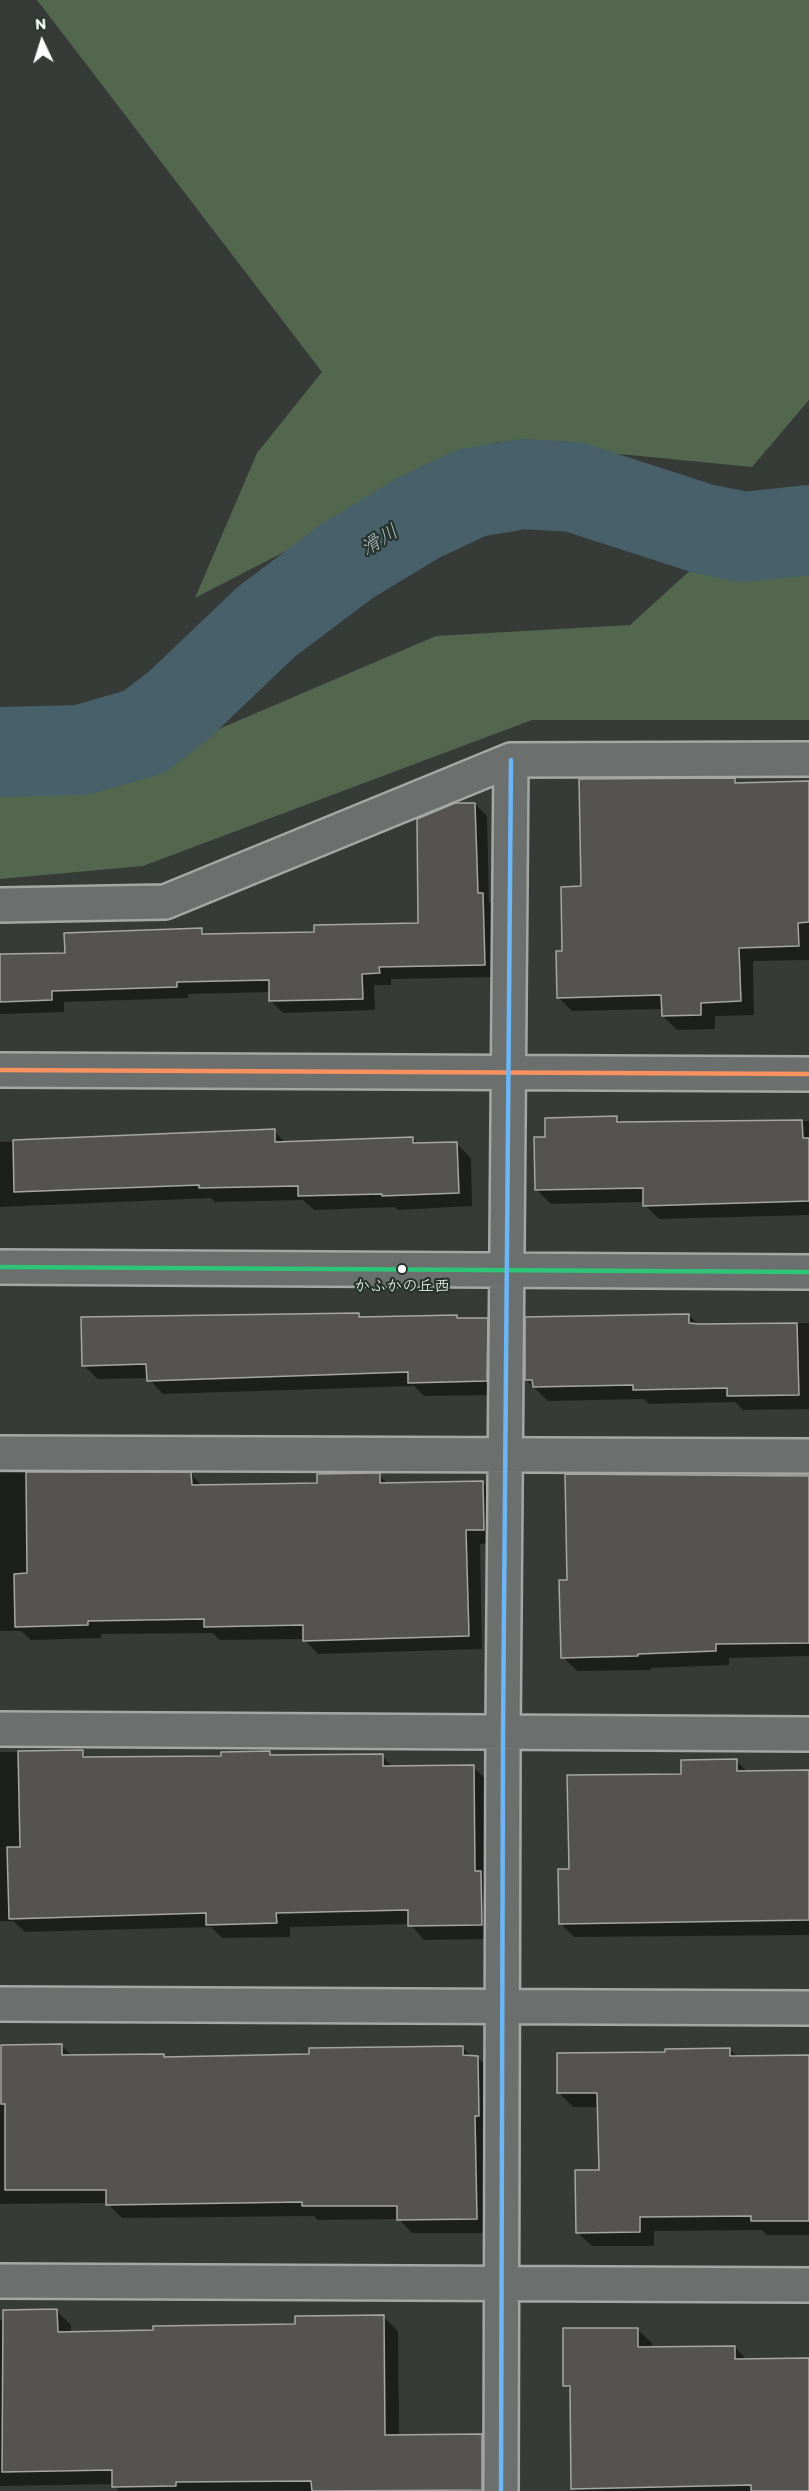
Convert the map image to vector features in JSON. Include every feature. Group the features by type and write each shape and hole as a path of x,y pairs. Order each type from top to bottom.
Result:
{"street":[{"path":"0,905 165,902 511,760 809,759"},
{"path":"501,2491 503,1732 511,760"},
{"path":"0,1070 809,1074"},
{"path":"0,1267 508,1268 809,1272"},
{"path":"0,1454 809,1456"},
{"path":"0,1729 809,1734"},
{"path":"0,2004 809,2008"},
{"path":"0,2281 809,2285"}],"green space":[{"path":"37,0 809,0 809,400 752,467 497,442 195,598 257,453 322,372"},
{"path":"809,514 809,720 532,720 143,866 0,879 0,777 109,776 436,636 630,625 727,537"}],"building":[{"path":"735,778 735,783 809,781 809,922 798,923 799,946 739,948 741,1001 701,1003 701,1015 662,1016 661,995 557,998 556,951 562,951 561,887 581,886 579,779"},
{"path":"455,803 475,803 478,893 483,893 485,965 379,967 380,973 362,974 363,999 269,1001 269,980 177,982 177,987 52,991 52,1000 0,1002 0,954 65,953 64,933 202,928 202,934 314,932 314,925 418,923 417,819"},
{"path":"617,1116 617,1122 802,1120 803,1138 809,1138 809,1201 643,1206 643,1188 535,1190 534,1137 545,1137 545,1118"},
{"path":"275,1129 275,1142 413,1137 413,1143 457,1142 459,1193 298,1196 298,1186 199,1188 199,1185 14,1192 13,1140"},
{"path":"359,1313 359,1317 457,1315 457,1318 488,1318 487,1381 408,1383 408,1372 147,1381 146,1364 82,1366 81,1317"},
{"path":"689,1314 689,1323 699,1324 797,1323 799,1395 727,1396 727,1388 633,1390 633,1385 533,1387 532,1380 525,1380 525,1317"},
{"path":"26,1472 191,1472 192,1485 317,1483 317,1474 373,1473 380,1473 380,1483 483,1481 484,1530 466,1530 469,1636 303,1641 303,1625 204,1627 204,1619 88,1621 88,1625 15,1627 14,1574 27,1573"},
{"path":"565,1474 809,1476 809,1643 716,1644 716,1651 561,1658 559,1580 567,1580"},
{"path":"83,1750 83,1757 221,1756 221,1752 270,1751 270,1755 383,1754 383,1766 474,1765 475,1871 481,1871 482,1925 408,1926 408,1910 276,1913 277,1923 206,1925 206,1913 9,1919 7,1847 20,1847 18,1751"},
{"path":"737,1759 737,1771 809,1770 809,1920 559,1924 558,1869 569,1869 567,1775 681,1774 681,1760"},
{"path":"62,2044 62,2055 164,2054 164,2057 309,2054 309,2048 463,2046 463,2055 478,2056 479,2116 475,2116 477,2219 397,2220 397,2206 302,2206 302,2202 106,2205 106,2190 5,2190 5,2104 1,2104 1,2045"},
{"path":"730,2048 730,2056 809,2055 809,2221 751,2221 751,2216 640,2217 640,2232 576,2233 575,2170 599,2170 597,2093 557,2093 557,2053 665,2052 665,2049"},
{"path":"57,2309 58,2332 153,2330 153,2326 295,2324 295,2316 384,2315 385,2435 482,2434 482,2490 312,2491 311,2481 176,2482 176,2486 112,2487 112,2470 2,2472 3,2310"},
{"path":"563,2328 638,2328 638,2347 735,2346 735,2359 809,2358 809,2491 751,2491 751,2485 571,2489 570,2386 563,2386"}],"waterway":[{"name":"滑川","path":"0,752 81,750 144,732 178,706 266,622 347,561 418,518 471,493 523,484 574,487 704,529 744,537 809,530"}],"transit line":[{"path":"501,2491 503,1732 511,760"},
{"path":"0,1070 809,1074"},
{"path":"0,1267 809,1272"}],"place":[{"name":"かふかの丘西","path":"402,1269"}]}
